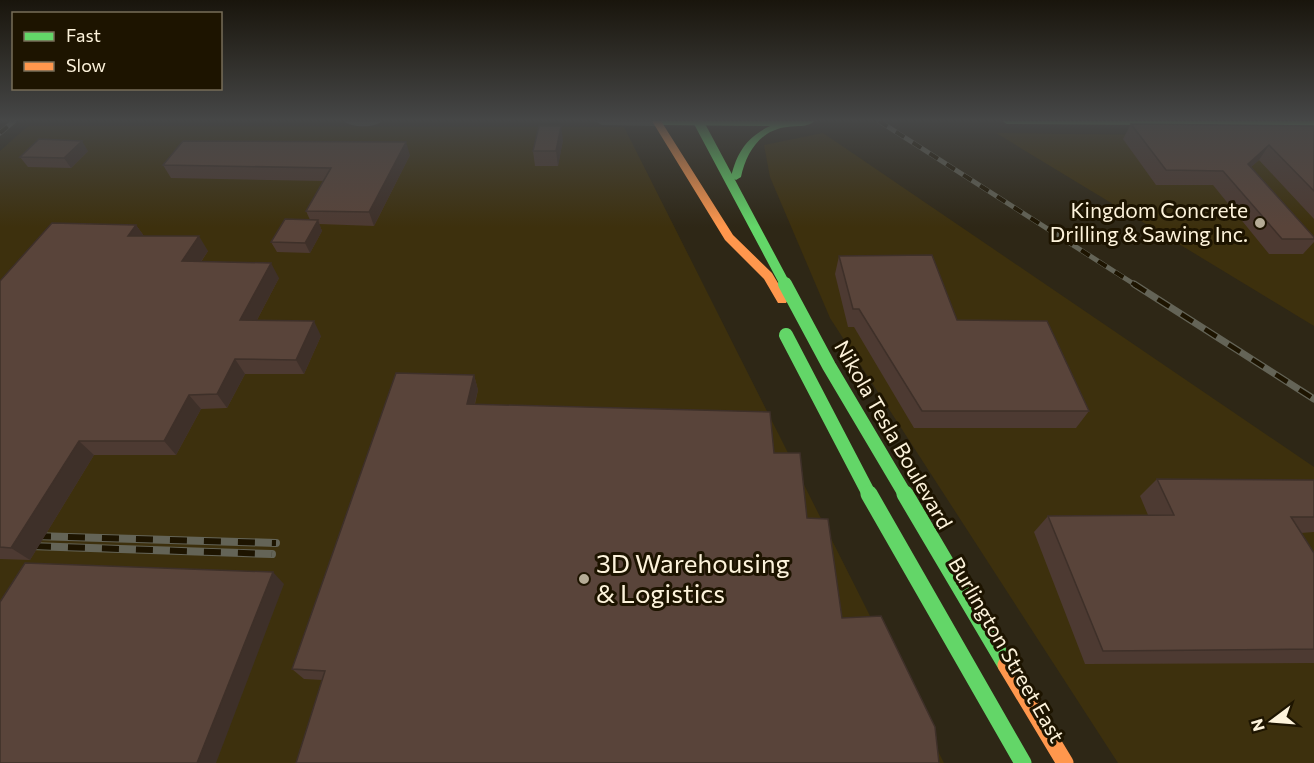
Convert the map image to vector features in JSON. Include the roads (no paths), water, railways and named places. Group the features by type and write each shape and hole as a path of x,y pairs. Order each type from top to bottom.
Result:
{"main road":[{"name":"Burlington Street East","path":"679,157 729,237 768,276 1012,702"},
{"name":"Nikola Tesla Boulevard","path":"708,157 778,320 876,505 1023,763"},
{"path":"711,157 725,185 760,232"},
{"name":"Nikola Tesla Boulevard","path":"713,157 807,329 905,498 1065,763"},
{"name":"Burlington Street East","path":"720,157 736,177 760,232 768,276"},
{"path":"736,177 739,157"}],"railway":[{"path":"935,157 1137,286"},
{"path":"1134,284 1314,399"},
{"path":"0,535 276,543"},
{"path":"0,545 272,554"}],"place":[{"name":"Kingdom Concrete Drilling & Sawing Inc.","path":"1260,223"},
{"name":"3D Warehousing & Logistics","path":"584,579"}]}
